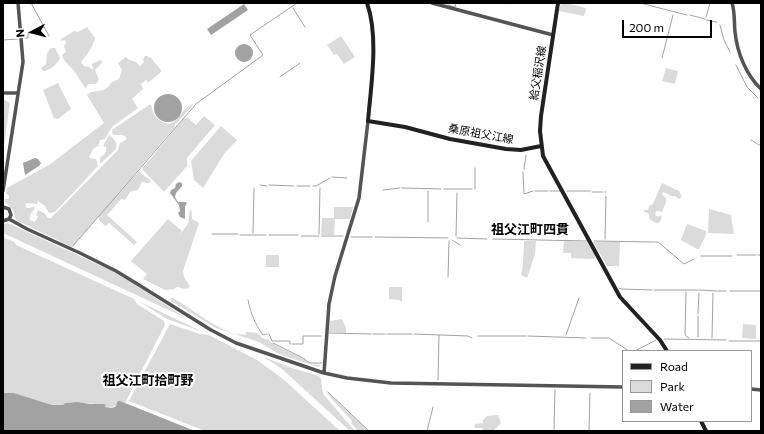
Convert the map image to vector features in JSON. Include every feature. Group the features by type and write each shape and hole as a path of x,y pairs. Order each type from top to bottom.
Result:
{"main road":[{"path":"367,3 372,20 374,37 368,121"},
{"name":"給父稲沢線","path":"542,146 540,131 541,116 558,3"},
{"name":"桑原祖父江線","path":"368,121 405,127 450,139 506,150 521,150 542,146"},
{"path":"542,146 543,156 620,297 660,340 666,350"},
{"path":"702,422 706,431"}],"street":[{"path":"3,191 24,56 18,3"},
{"path":"432,3 553,35"},
{"path":"732,3 736,42 739,53 750,76 761,89"},
{"path":"3,93 18,93"},
{"path":"324,373 329,304 335,276 358,198 368,121"},
{"path":"3,207 10,210 11,215 9,219"},
{"path":"9,219 26,230 80,253 116,271 211,330 236,343 324,373 347,378 392,383 622,387"},
{"path":"3,221 9,219"}],"green space":[{"path":"561,3 586,8 584,16 559,11"},
{"path":"87,27 95,38 90,51 81,62 84,66 91,69 93,69 92,64 100,60 102,63 95,70 99,80 96,84 89,84 85,88 75,72 64,60 62,55 66,52 64,46 66,43 65,40 61,41 61,39 74,31 78,32"},
{"path":"341,36 355,57 344,64 337,54 334,55 327,45"},
{"path":"51,48 55,48 60,58 53,67 43,71 41,68 46,64 47,53"},
{"path":"145,56 151,58 161,72 149,82 146,80 141,84 143,89 132,99 138,108 113,126 105,139 100,140 98,146 93,149 89,157 96,159 98,166 55,212 49,213 45,206 38,201 37,204 27,203 25,205 27,208 35,208 30,215 30,220 35,222 38,216 36,215 38,210 44,213 48,218 51,218 118,150 120,143 127,139 124,135 114,135 112,130 149,105 151,105 157,118 169,124 175,121 184,110 192,104 193,105 174,126 175,127 113,199 139,171 151,182 142,182 138,190 130,192 125,200 121,199 107,215 137,242 134,245 109,223 105,226 99,220 99,216 72,247 16,220 13,210 5,202 5,199 9,199 9,195 6,194 7,188 49,165 104,123 87,95 91,92 104,90 112,82 119,79 122,70 118,63 126,57 129,60 136,62 140,66 144,62 143,59"},
{"path":"666,68 678,71 675,84 662,81"},
{"path":"58,83 71,109 58,119 54,118 43,90"},
{"path":"3,99 10,103 3,153"},
{"path":"204,116 215,125 187,158 187,166 164,192 142,169 184,118 186,119 187,117 196,125"},
{"path":"221,126 237,140 224,154 203,188 194,180 191,161"},
{"path":"109,135 116,143 116,149 100,164 100,157 106,152 106,147 103,146"},
{"path":"662,183 679,191 682,197 679,199 663,192 662,195 666,198 666,202 662,212 656,211 655,215 659,217 660,215 662,216 660,222 657,223 649,218 649,214 643,211 648,210 649,206 653,204"},
{"path":"334,207 353,207 350,219 335,219 334,235 321,235 322,218 334,218"},
{"path":"190,209 192,219 199,223 183,271 184,277 190,287 185,289 177,287 174,289 165,290 143,279 147,274 131,261 168,219 182,231 178,237 188,224"},
{"path":"709,209 731,215 734,234 708,233"},
{"path":"8,223 112,271 186,318 3,233 3,224"},
{"path":"687,224 706,231 706,235 699,249 681,240"},
{"path":"3,237 14,242 16,245 134,299 137,304 164,321 165,325 125,403 120,401 115,406 110,408 105,407 106,405 75,402 65,403 63,405 52,405 14,393 3,393"},
{"path":"524,241 536,241 535,254 527,278 521,275"},
{"path":"564,241 588,242 596,255 594,259 571,258 571,253 563,253"},
{"path":"593,242 620,242 619,266 607,266"},
{"path":"266,255 279,255 279,267 266,267"},
{"path":"389,287 402,287 402,302 399,300 389,299"},
{"path":"170,298 173,298 220,328 237,334 246,335 246,332 258,333 262,338 269,340 281,348 304,359 310,364 322,365 318,367 279,354 259,342 216,328 171,301"},
{"path":"138,301 203,332 167,319"},
{"path":"342,319 346,328 346,333 329,332 330,321"},
{"path":"170,324 200,334 209,335 257,360 283,379 340,431 205,431 129,401"},
{"path":"743,324 756,325 756,339 742,338"},
{"path":"264,357 292,368 319,376 321,379 323,394 355,431 350,431 282,369"},
{"path":"326,391 369,431 358,431 351,423 352,421"},
{"path":"498,415 501,423 493,431 484,431 482,428 474,428 475,424 483,423 483,420 487,416"}],"water":[{"path":"244,4 248,10 211,35 207,29"},
{"path":"244,44 250,47 253,53 250,59 244,62 238,59 235,53 238,47"},
{"path":"168,94 178,98 182,108 178,118 168,122 158,118 154,108 158,98"},
{"path":"35,158 41,163 25,175 23,163"},
{"path":"179,182 182,183 182,186 176,193 175,197 178,202 187,203 185,207 185,219 180,217 178,213 180,211 179,205 170,193"},
{"path":"3,393 14,393 52,405 63,405 65,403 77,402 104,404 106,405 105,407 111,408 115,407 118,401 120,401 195,431 3,431"}],"waterway":[{"path":"31,3 49,36"},
{"path":"73,246 196,104 263,55 250,35 297,3"},
{"path":"440,3 446,4"},
{"path":"448,5 455,7 456,3"},
{"path":"640,3 687,15"},
{"path":"706,17 710,3"},
{"path":"293,8 305,27"},
{"path":"662,58 673,15"},
{"path":"690,15 705,19"},
{"path":"706,20 717,22"},
{"path":"720,25 724,40 730,52"},
{"path":"25,38 28,38 28,33 38,34 41,28 44,27"},
{"path":"3,40 18,39"},
{"path":"280,77 300,63"},
{"path":"736,65 747,87 758,98"},
{"path":"751,140 761,146"},
{"path":"524,169 526,155"},
{"path":"475,168 475,189"},
{"path":"523,172 524,194 533,191"},
{"path":"332,177 347,178"},
{"path":"313,186 316,186 330,178"},
{"path":"260,185 267,186"},
{"path":"269,185 294,186"},
{"path":"297,186 310,186"},
{"path":"253,233 254,188"},
{"path":"319,234 320,188"},
{"path":"383,190 400,188"},
{"path":"402,188 441,189"},
{"path":"444,189 472,189"},
{"path":"428,191 428,222"},
{"path":"535,191 548,191"},
{"path":"550,191 560,191"},
{"path":"567,191 590,191"},
{"path":"592,192 603,192"},
{"path":"456,236 457,193"},
{"path":"605,239 606,196"},
{"path":"212,234 238,234"},
{"path":"240,235 266,235"},
{"path":"269,235 298,235"},
{"path":"301,236 319,236"},
{"path":"322,236 343,236"},
{"path":"351,237 372,237"},
{"path":"375,237 448,238"},
{"path":"457,238 487,239"},
{"path":"493,239 587,241"},
{"path":"452,240 460,245"},
{"path":"448,277 449,241"},
{"path":"594,241 654,242"},
{"path":"655,242 658,242 684,264 694,259"},
{"path":"737,255 756,255"},
{"path":"701,256 732,256"},
{"path":"619,288 652,290"},
{"path":"654,290 697,290"},
{"path":"700,290 717,291"},
{"path":"718,291 726,291"},
{"path":"730,291 760,291"},
{"path":"686,292 685,335 689,338"},
{"path":"698,314 699,293"},
{"path":"712,338 713,293"},
{"path":"566,335 579,298"},
{"path":"248,300 258,327 263,335 267,334"},
{"path":"698,316 698,337"},
{"path":"329,333 371,334"},
{"path":"269,334 272,341 290,341 290,344"},
{"path":"373,334 385,334"},
{"path":"387,334 412,334"},
{"path":"414,334 468,336 472,338"},
{"path":"438,380 439,335"},
{"path":"292,344 303,344 303,336 321,336"},
{"path":"478,336 526,336"},
{"path":"528,336 586,338"},
{"path":"591,338 609,338 627,350"},
{"path":"664,339 726,340"},
{"path":"637,350 656,340"},
{"path":"729,341 761,341"},
{"path":"273,343 310,363 322,363"},
{"path":"554,431 555,390"},
{"path":"328,392 369,431"},
{"path":"589,431 590,393"},
{"path":"427,431 433,407"}],"district":[{"name":"祖父江町四貫","path":"530,230"},
{"name":"祖父江町拾町野","path":"148,381"}]}
